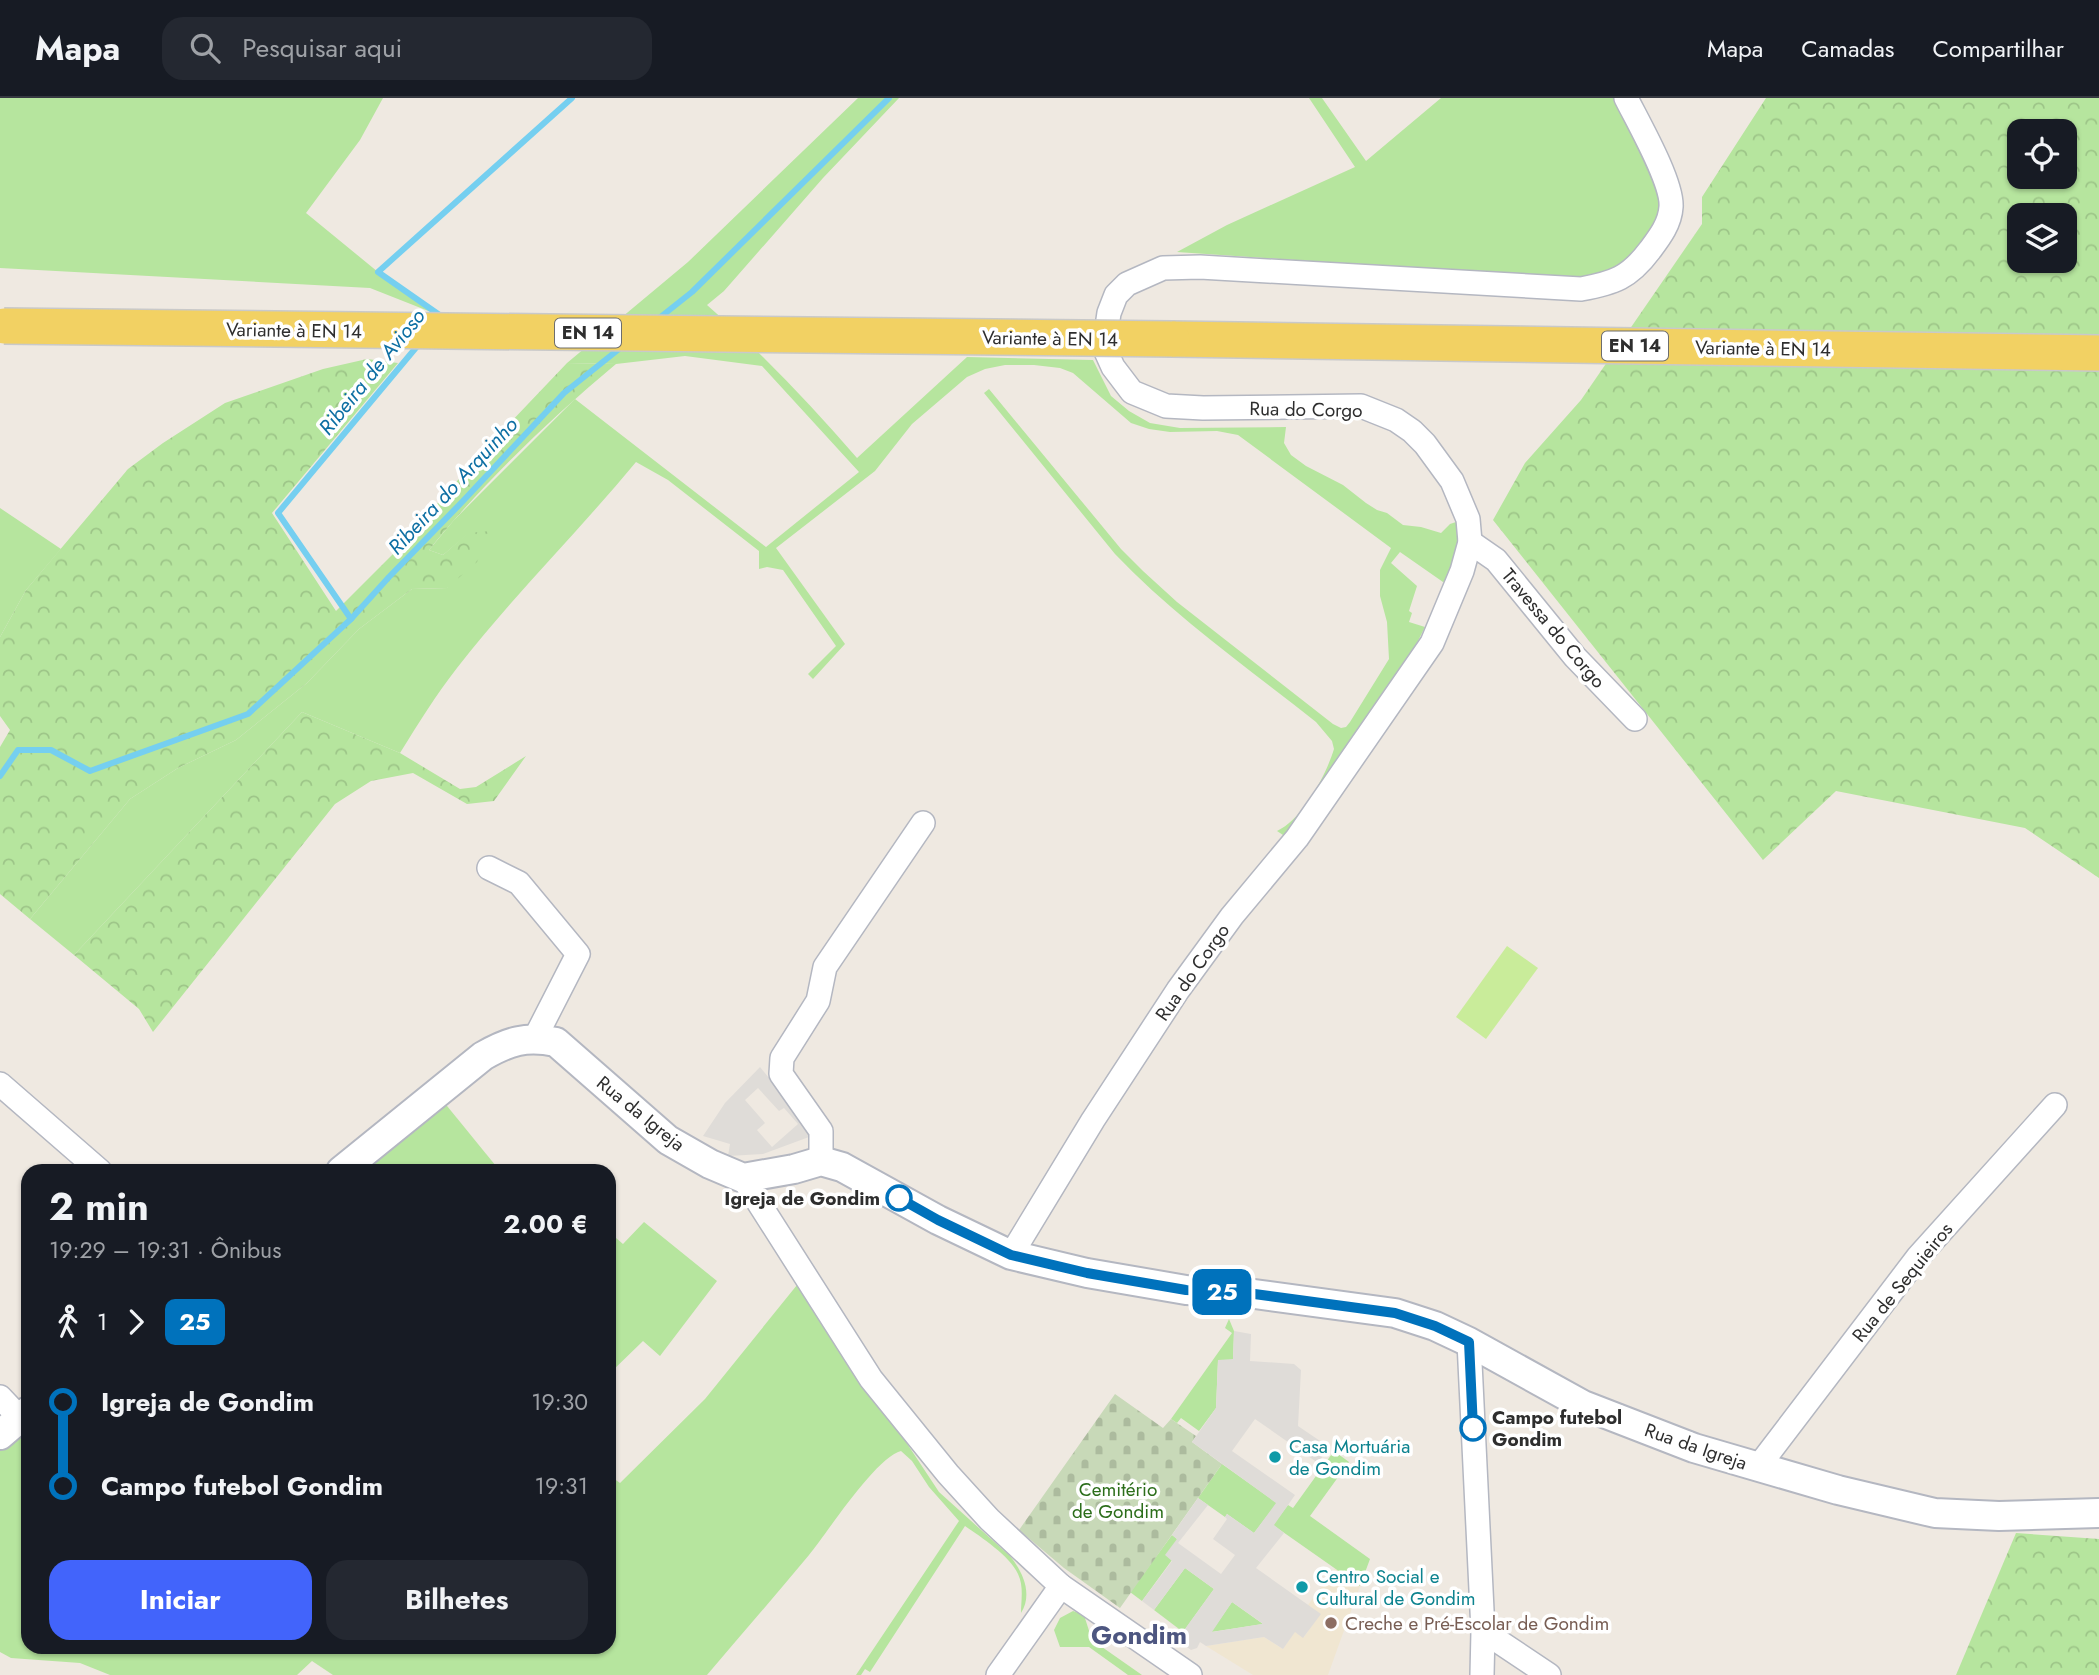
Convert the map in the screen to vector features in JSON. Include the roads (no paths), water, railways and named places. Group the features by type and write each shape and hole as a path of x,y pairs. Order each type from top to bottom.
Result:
{"main road":[{"name":"Variante à EN 14","path":"2,326 2099,353"}],"street":[{"name":"Rua do Corgo","path":"1011,1255 1093,1119 1178,990 1232,916 1297,838 1432,643 1462,571 1470,542 1468,519 1452,481 1425,443 1396,420 1361,406 1166,406 1132,392 1113,367 1104,347 1109,313 1116,295 1127,284 1163,268 1200,267 1581,289 1611,283 1630,272 1660,237 1670,217 1672,204 1668,185 1626,98"},
{"name":"Travessa do Corgo","path":"1470,542 1496,560 1575,657 1635,719"},
{"path":"923,824 825,967 818,1001 782,1058 781,1074 821,1131 821,1161 743,1178 871,1379 948,1474 989,1519 1060,1586 1190,1675"},
{"path":"350,1164 482,1056 504,1044 535,1038 579,954 519,883 489,868"},
{"name":"Rua da Igreja","path":"535,1038 556,1042 668,1140 710,1164 743,1178"},
{"path":"0,1084 92,1164"},
{"name":"Rua de Sequieiros","path":"1758,1467 1918,1257 2055,1105"},
{"name":"Rua da Igreja","path":"821,1161 842,1167 938,1220 1011,1255 1087,1273 1186,1290 1247,1293 1395,1313 1435,1326 1469,1342 1583,1405 1694,1448 1838,1490 1935,1513 1999,1516 2099,1513"},
{"path":"1469,1342 1483,1631 1482,1675"},
{"path":"0,1396 16,1421"},
{"path":"998,1675 1060,1586"},
{"path":"1483,1631 1549,1675"}],"waterway":[{"name":"Ribeira de Avioso","path":"441,316 378,272 572,98"},
{"name":"Ribeira do Arquinho","path":"658,319 692,292 889,98"},
{"name":"Ribeira de Avioso","path":"351,619 278,513 419,344"},
{"name":"Ribeira do Arquinho","path":"0,776 18,750 51,750 90,771 248,714 351,619 564,393 624,345"}],"place":[{"name":"Igreja de Gondim","path":"899,1198"},
{"name":"Campo futebol Gondim","path":"1473,1428"},
{"name":"Casa Mortuária de Gondim","path":"1275,1457"},
{"name":"Centro Social e Cultural de Gondim","path":"1302,1587"},
{"name":"Creche e Pré-Escolar de Gondim","path":"1331,1623"}],"district":[{"name":"Gondim","path":"1139,1635"}],"park label":[{"name":"Cemitério de Gondim","path":"1118,1500"}]}
